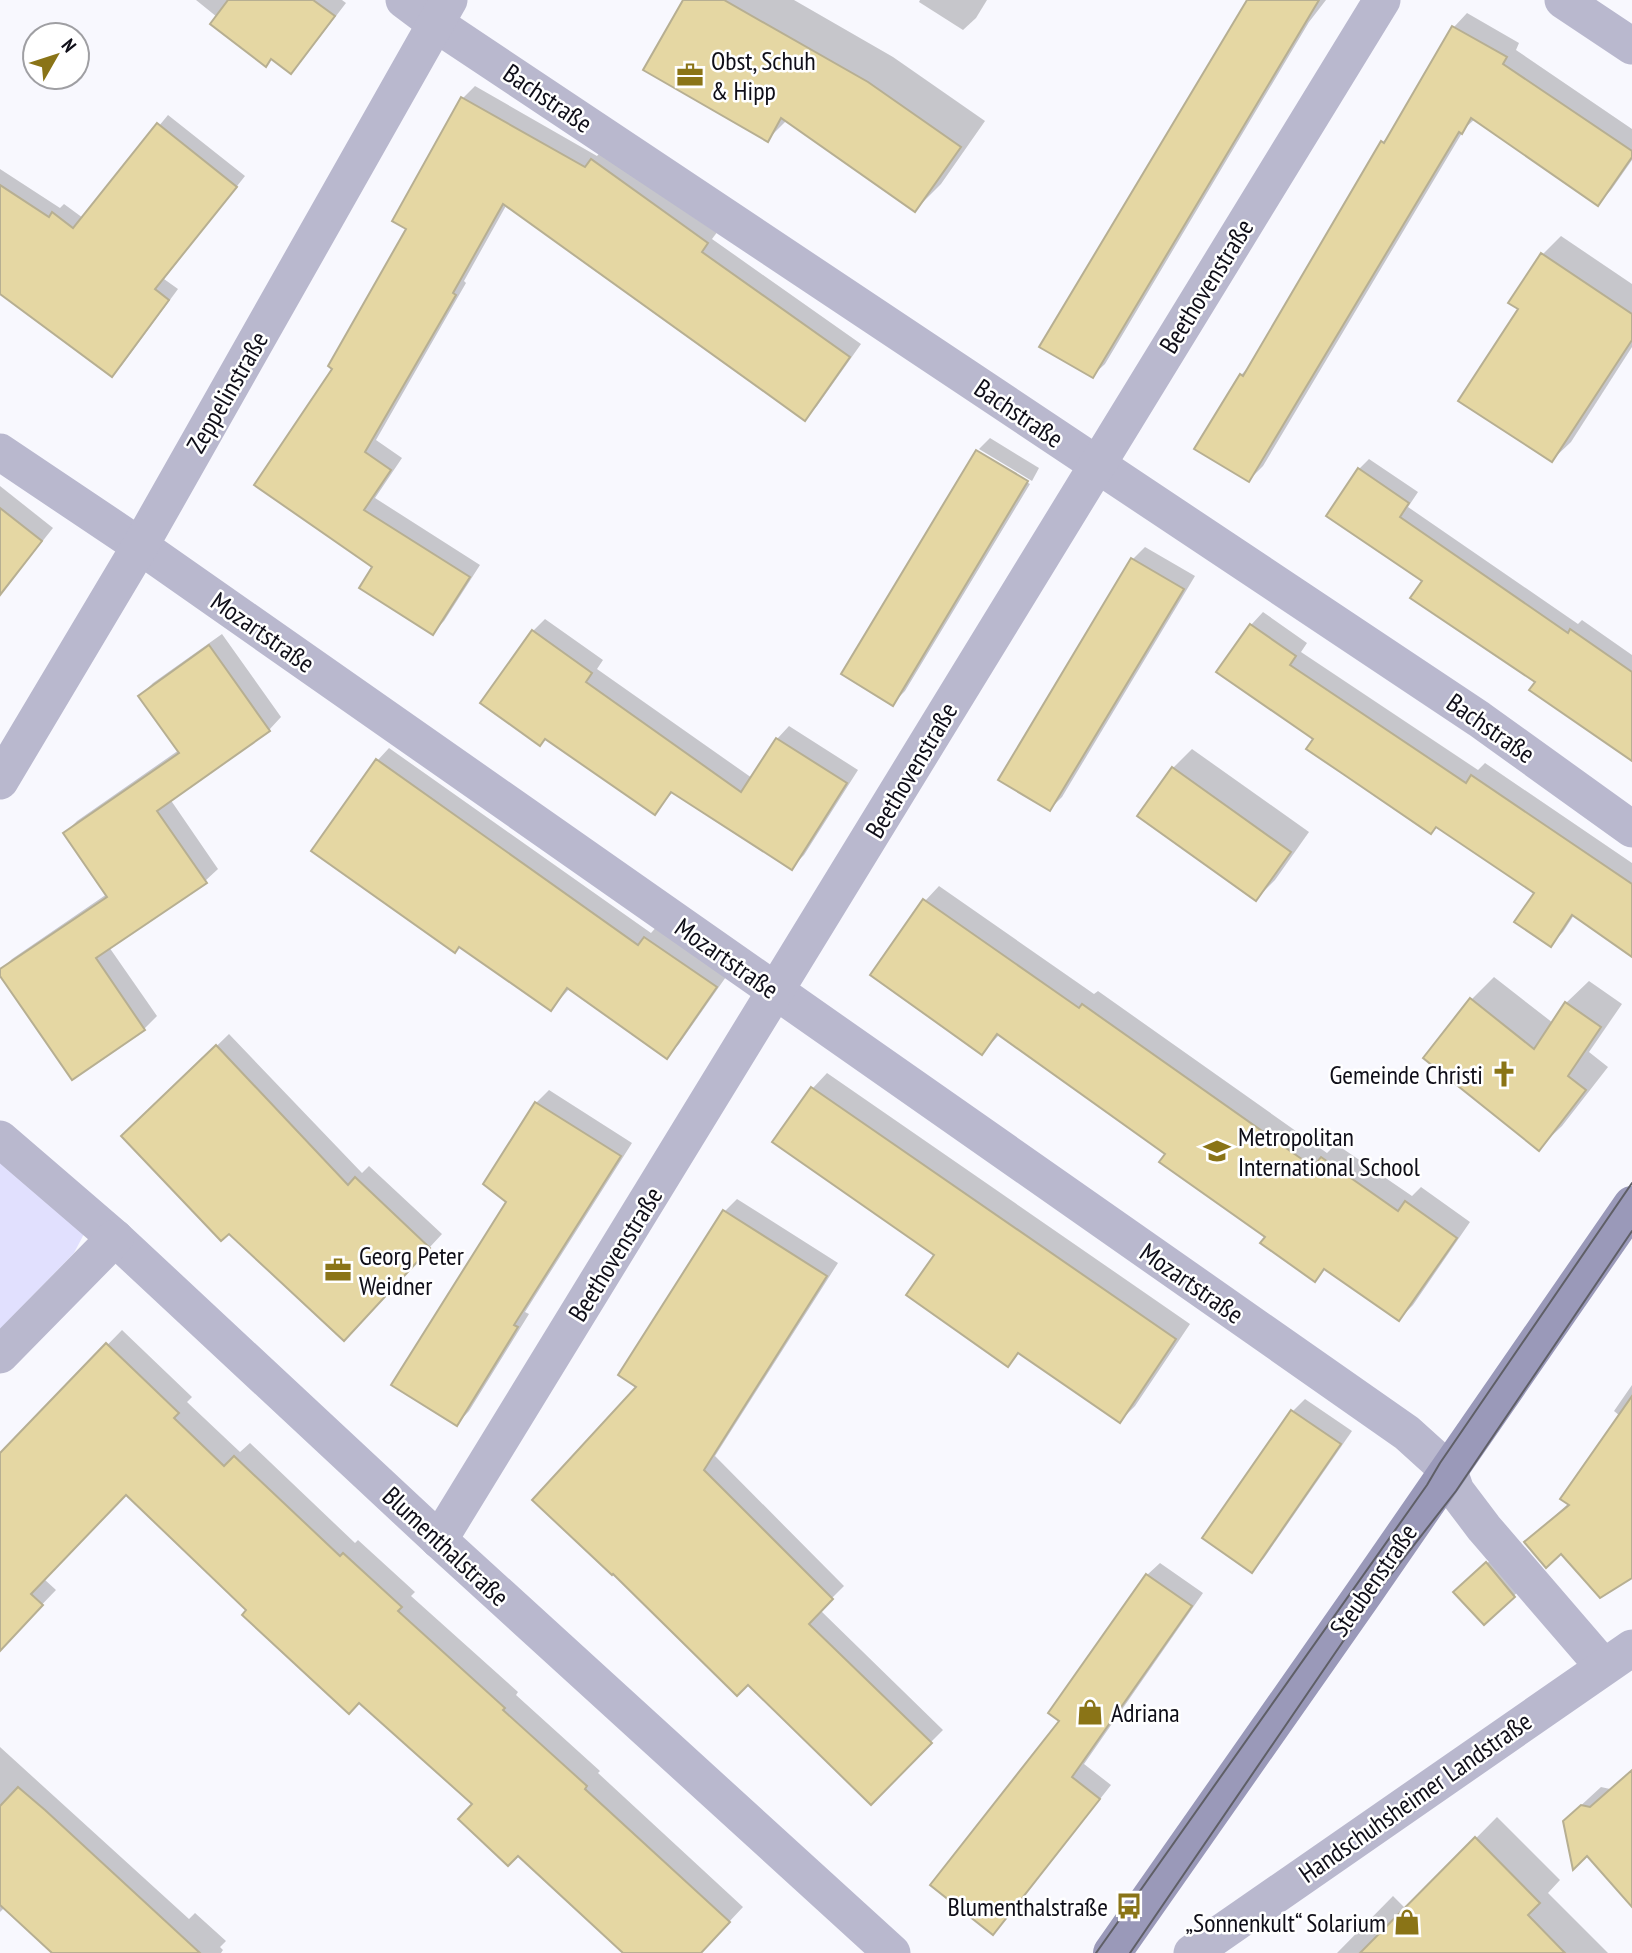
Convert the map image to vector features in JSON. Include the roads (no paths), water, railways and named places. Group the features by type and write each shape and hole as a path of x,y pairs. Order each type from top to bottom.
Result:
{"main road":[{"name":"Steubenstraße","path":"1112,1953 1632,1205"}],"street":[{"name":"Bachstraße","path":"404,0 443,12 1096,463 1479,719 1632,829"},
{"name":"Beethovenstraße","path":"439,1540 776,992 1096,463 1382,0"},
{"path":"1563,0 1632,46"},
{"name":"Zeppelinstraße","path":"0,781 140,546 443,12"},
{"name":"Mozartstraße","path":"0,452 140,546 1407,1433 1449,1471"},
{"name":"Blumenthalstraße","path":"0,1139 115,1238 439,1540 892,1953"},
{"path":"0,1355 115,1238"},
{"name":"Handschuhsheimer Landstraße","path":"1192,1953 1618,1657 1477,1519 1456,1491 1449,1471"}],"tram line":[{"path":"1096,1953 1427,1485 1632,1183"},
{"path":"1130,1953 1372,1599 1456,1491 1632,1231"}],"place":[{"name":"Obst, Schuh & Hipp","path":"690,75"},
{"name":"Gemeinde Christi","path":"1504,1074"},
{"name":"Metropolitan International School","path":"1217,1151"},
{"name":"Georg Peter Weidner","path":"338,1270"},
{"name":"Adriana","path":"1090,1712"},
{"name":"Blumenthalstraße","path":"1129,1906"},
{"name":"„Sonnenkult“ Solarium","path":"1407,1922"}]}
